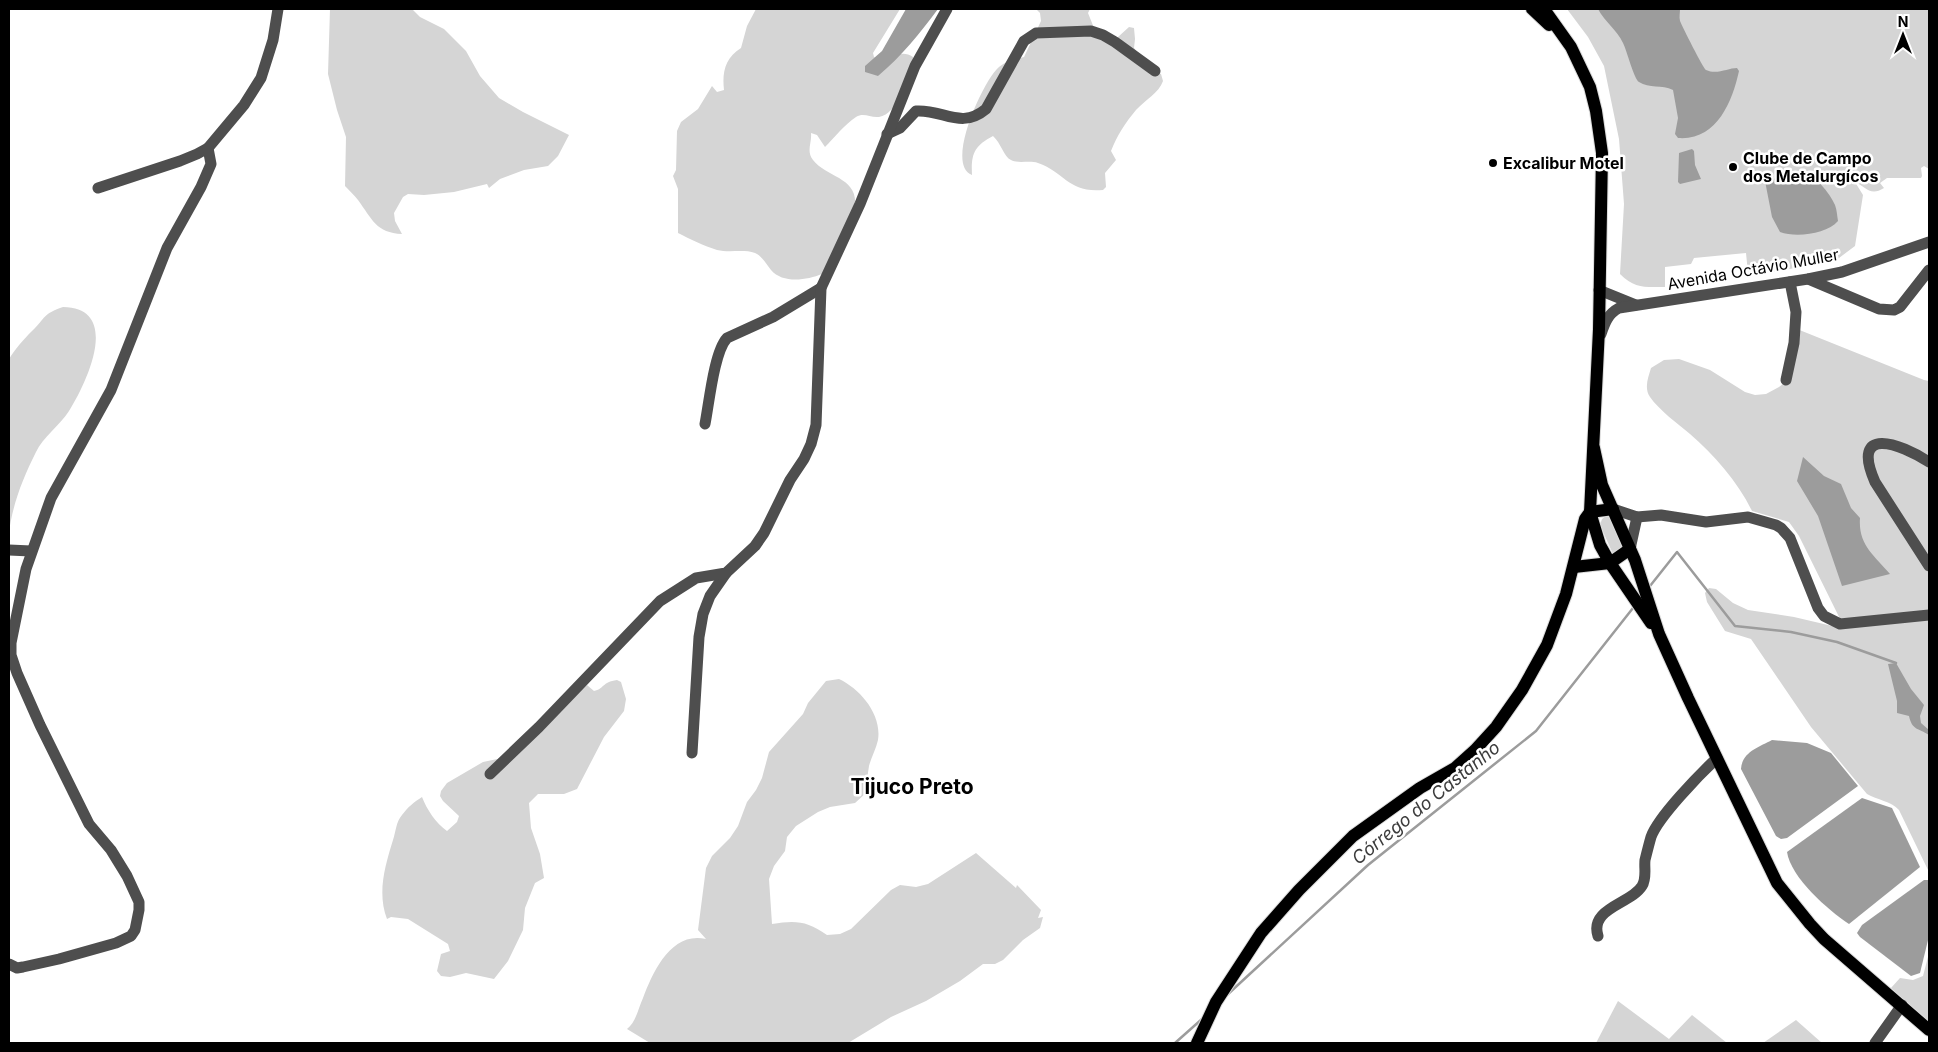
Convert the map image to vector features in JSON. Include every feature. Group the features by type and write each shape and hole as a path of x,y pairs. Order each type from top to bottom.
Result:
{"main road":[{"path":"1532,9 1549,25 1576,60"},
{"path":"1544,9 1565,38 1590,88 1599,126 1602,183 1598,354 1590,512 1600,545 1610,563 1659,634"},
{"path":"1594,448 1602,485 1630,549 1659,634 1777,883 1824,939 1929,1030"},
{"path":"1590,512 1613,509"},
{"path":"1197,1043 1216,1002 1261,933 1299,890 1353,836 1420,788 1455,768 1496,727 1522,690 1547,645 1559,616 1574,567 1585,520 1590,512"},
{"path":"1574,567 1610,563 1630,549"}],"street":[{"path":"98,188 180,161 208,148 254,93 261,78 273,40 278,9"},
{"path":"692,753 699,638 703,614 710,596 726,573 755,546 764,533 790,480 811,444 816,426 822,288 860,204 915,66 947,9"},
{"path":"887,134 900,128 916,111 969,119 978,115 986,109 1024,41 1036,33 1091,31 1115,42 1155,71"},
{"path":"9,964 17,968 59,960 116,943 131,936 135,930 139,902 127,876 111,850 89,824 40,725 10,657 11,643 26,569 51,498 111,390 174,233 201,187 211,164 208,148"},
{"name":"Avenida Octávio Muller","path":"1598,354 1606,320 1612,312 1619,308 1790,282 1842,272 1929,242"},
{"path":"1808,279 1879,309 1894,310 1900,306 1929,270"},
{"path":"1786,380 1794,343 1796,312 1790,282"},
{"path":"705,424 722,343 727,338 773,317 822,288"},
{"path":"1599,290 1638,305"},
{"path":"1929,462 1917,454 1882,442 1870,449 1868,456 1868,462 1875,482 1929,566"},
{"path":"1613,509 1637,517 1661,515 1706,522 1748,517 1776,525 1790,538 1818,608 1824,616 1832,621 1850,624 1929,615"},
{"path":"1630,549 1637,517"},
{"path":"9,550 31,551"},
{"path":"490,774 660,601 696,578 726,573"},
{"path":"1598,936 1596,929 1599,920 1609,909 1642,887 1645,877 1646,858 1655,828 1702,772 1717,758"},
{"path":"1875,1043 1902,1006"}],"shaded area":[{"path":"330,9 412,9 420,17 444,29 466,51 480,76 499,98 569,135 558,156 548,166 524,170 500,179 489,188 487,184 454,192 424,195 408,194 403,197 394,213 395,221 402,234 380,228 345,186 346,137 328,74"},
{"path":"756,9 900,9 873,53 874,57 883,58 898,54 908,54 913,57 914,63 901,95 897,103 886,114 879,117 862,115 856,117 825,147 817,135 811,133 811,157 819,166 847,183 855,196 855,206 822,274 809,278 795,280 782,277 771,270 762,258 755,253 717,250 678,233 678,189 673,176 676,170 677,131 681,122 698,109 712,86 717,92 724,90 724,71 731,56 741,48 747,26"},
{"path":"906,9 938,9 903,52 878,76 865,72 865,66 882,51"},
{"path":"1036,9 1090,9 1088,13 1094,28 1106,40 1118,37 1129,27 1134,28 1134,48 1150,68 1161,74 1163,81 1161,85 1136,110 1116,140 1111,151 1116,160 1105,173 1106,187 1103,190 1091,190 1074,185 1038,163 1011,160 1006,156 993,136 982,143 975,151 972,161 972,175 965,168 962,156 964,140 976,104 992,75 999,67 1024,57 1041,21 1040,13"},
{"name":"Clube de Campo dos Metalurgícos","path":"1567,9 1929,9 1929,169 1924,166 1921,168 1921,178 1887,178 1880,183 1884,188 1875,191 1868,190 1855,182 1863,195 1855,246 1835,261 1761,274 1758,269 1748,273 1746,253 1694,258 1691,264 1665,267 1665,287 1636,285 1620,274 1624,204 1619,139 1604,66 1588,37"},
{"path":"1598,9 1680,9 1680,21 1706,70 1718,72 1737,68 1739,71 1736,83 1727,107 1712,127 1703,133 1691,137 1678,138 1675,134 1678,118 1673,90 1643,84 1637,80 1625,47"},
{"path":"1692,149 1694,151 1695,165 1701,179 1680,184 1678,182 1679,153"},
{"path":"1802,171 1812,176 1833,200 1838,221 1827,229 1811,234 1794,235 1780,232 1772,217 1765,181"},
{"path":"63,307 81,311 91,320 96,333 91,366 69,411 47,436 31,462 16,501 9,532 9,359 45,317"},
{"path":"1797,329 1929,381 1929,872 1899,810 1867,794 1811,727 1751,639 1725,631 1707,602 1705,593 1709,588 1716,589 1733,603 1748,610 1794,617 1845,629 1799,536 1789,522 1752,511 1733,479 1699,442 1658,407 1647,390 1651,368 1664,360 1679,359 1710,370 1745,392 1755,395 1766,394 1789,379"},
{"path":"1803,457 1824,476 1841,484 1851,508 1860,518 1864,543 1890,574 1842,586 1818,516 1797,481"},
{"path":"1606,516 1616,525 1623,549 1613,554 1600,525 1602,519"},
{"path":"1896,663 1911,689 1924,705 1920,716 1921,723 1929,730 1929,735 1916,728 1910,721 1909,716 1897,713 1897,701 1888,664"},
{"path":"839,679 847,683 862,696 877,721 878,740 869,766 866,793 855,803 830,807 818,812 796,826 787,837 785,851 774,866 769,879 772,924 795,922 807,924 827,935 840,934 851,929 891,890 900,885 916,887 928,884 976,853 1016,888 1017,885 1041,910 1038,918 1043,917 1040,928 1023,940 1003,960 995,964 983,964 960,981 926,1001 891,1017 848,1043 650,1043 627,1029 635,1019 652,977 665,956 673,947 683,941 694,938 706,939 698,930 706,868 712,856 730,838 738,826 747,802 762,778 769,752 803,714 808,703 826,681"},
{"path":"617,680 621,682 626,699 624,711 604,737 577,789 564,794 538,794 529,803 531,828 540,854 544,878 535,883 525,908 523,930 508,961 494,979 466,973 450,977 441,976 437,971 441,954 450,951 448,944 408,919 391,917 387,919 384,909 383,879 400,818 409,807 422,797 432,816 447,831 457,822 459,816 440,796 447,783 483,762 507,757 587,685 594,691 600,689 608,682"},
{"path":"1772,740 1807,743 1831,753 1858,786 1787,838 1781,839 1776,836 1741,769 1744,758 1748,754"},
{"path":"1862,798 1892,808 1920,867 1849,924 1821,902 1803,883 1795,872 1787,852"},
{"path":"1924,880 1929,880 1929,936 1920,973 1911,976 1857,933 1862,925"},
{"path":"1929,953 1929,1024 1891,988 1900,978 1913,980 1923,976"},
{"path":"1618,1001 1669,1039 1692,1015 1727,1043 1596,1043"},
{"path":"1796,1020 1822,1043 1763,1043"}],"waterway":[{"name":"Córrego do Castanho","path":"1650,586 1677,552 1735,626 1791,632 1837,642 1896,663"},
{"name":"Córrego do Castanho","path":"1227,995 1368,865 1536,731 1633,608"},
{"name":"Córrego do Castanho","path":"1175,1043 1202,1019"}],"place":[{"name":"Excalibur Motel","path":"1493,163"},
{"name":"Clube de Campo dos Metalurgícos","path":"1733,167"}],"district":[{"name":"Tijuco Preto","path":"912,787"}]}
